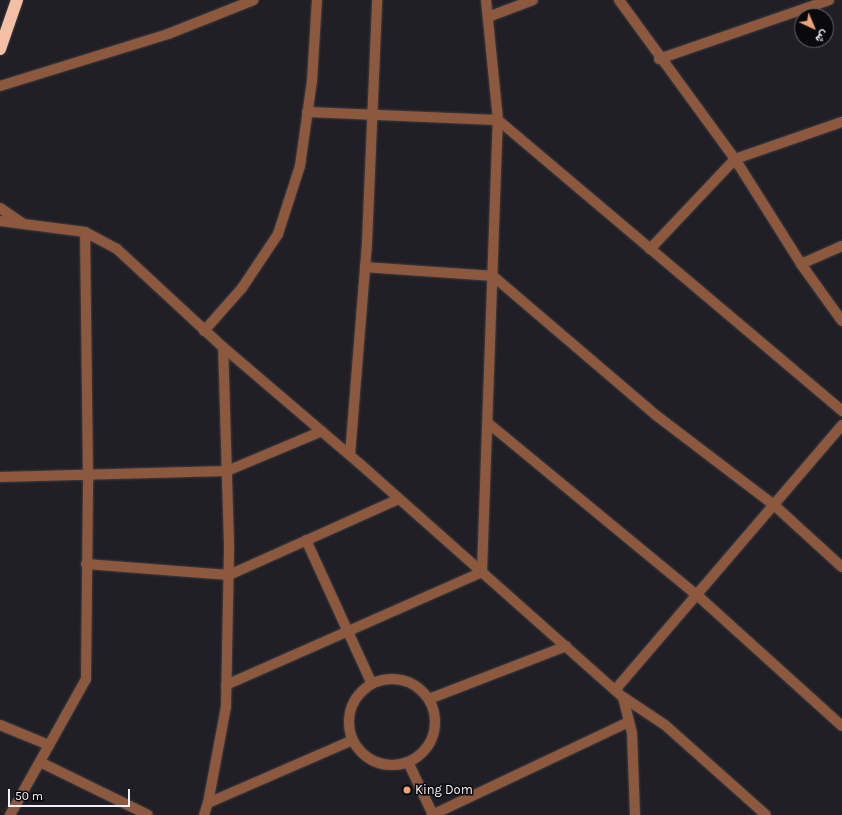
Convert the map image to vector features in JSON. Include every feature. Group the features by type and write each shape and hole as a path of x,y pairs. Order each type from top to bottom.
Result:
{"highway":[{"path":"0,49 17,0"}],"street":[{"path":"0,86 168,34 254,0"},
{"path":"204,331 242,288 278,234 300,166 308,112 317,0"},
{"path":"350,455 365,267 377,0"},
{"path":"482,572 498,120 486,0"},
{"path":"488,17 533,0"},
{"path":"619,0 659,59 735,159 801,264 842,321"},
{"path":"659,59 829,0"},
{"path":"308,112 498,120 842,411"},
{"path":"650,249 735,159 842,122"},
{"path":"0,208 23,224"},
{"path":"0,221 85,232 101,239 130,260 222,347 350,455 623,697 666,726 766,815"},
{"path":"10,815 86,679 88,474 85,232"},
{"path":"801,264 842,246"},
{"path":"365,267 493,276 657,416 774,505 842,567"},
{"path":"204,815 208,803 226,708 229,574 222,347"},
{"path":"488,422 697,595 842,726"},
{"path":"615,690 842,425"},
{"path":"0,477 227,471 322,431"},
{"path":"86,564 229,574 400,499"},
{"path":"306,540 349,630 372,684"},
{"path":"226,685 482,572"},
{"path":"429,699 566,646"},
{"path":"397,679 421,689 429,699 434,713 435,728 430,742 421,754 408,762 395,765 382,764 360,751 353,740 350,714 362,691 372,684 397,679"},
{"path":"623,697 629,722 637,813"},
{"path":"408,762 433,815 629,722"},
{"path":"0,725 49,745"},
{"path":"208,803 353,740"},
{"path":"40,762 148,815"}],"place":[{"name":"King Dom","path":"407,790"}]}
